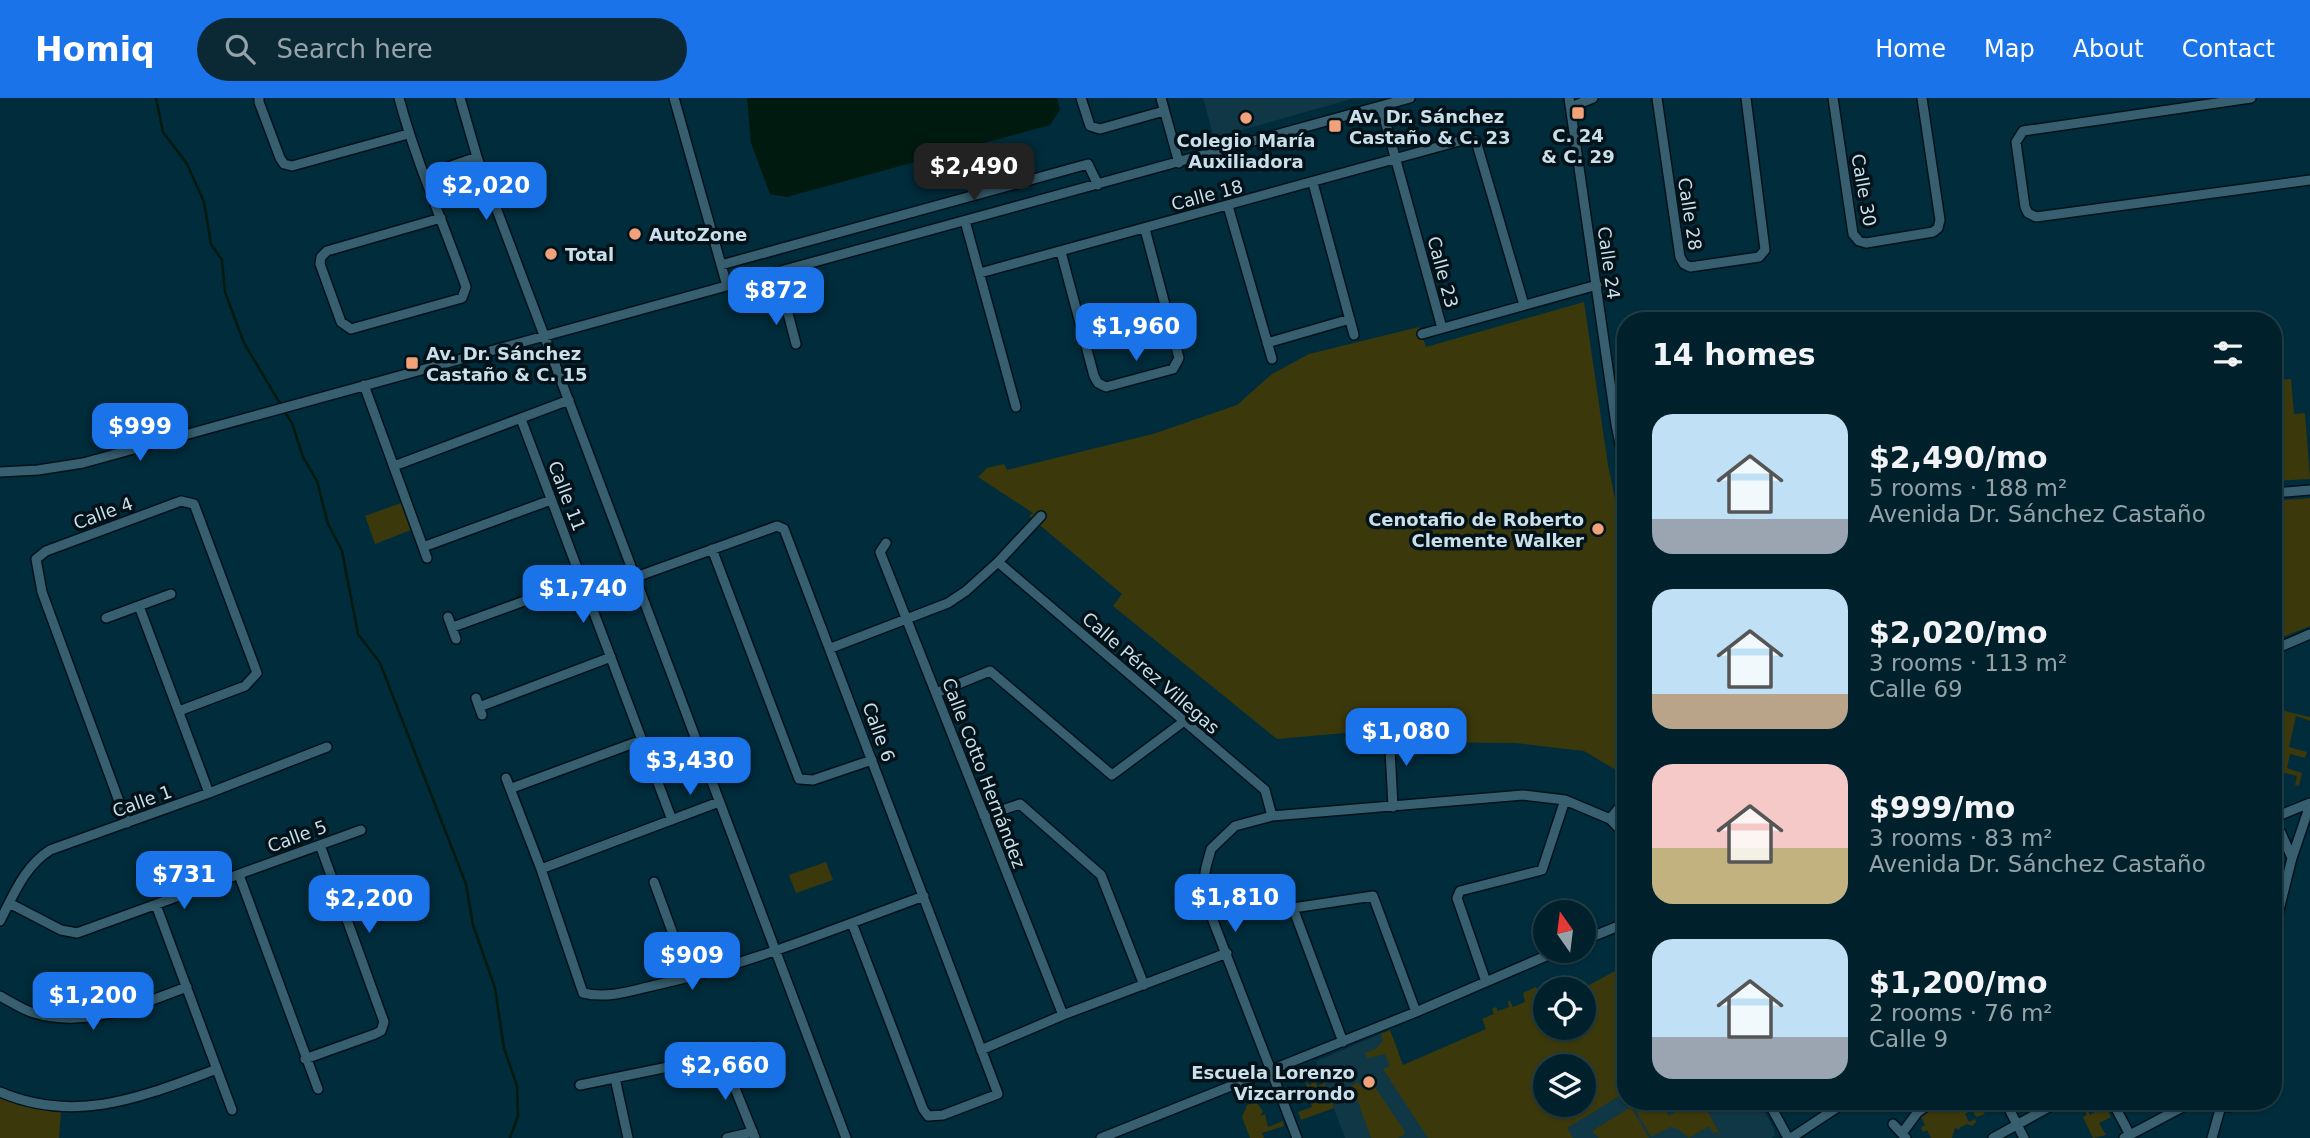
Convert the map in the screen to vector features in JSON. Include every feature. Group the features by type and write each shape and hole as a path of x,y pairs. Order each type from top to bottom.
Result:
{"street":[{"path":"260,98 259,102 280,158 284,164 292,166 408,134"},
{"path":"399,98 408,134 425,174 441,218 466,287 465,293 462,298 351,329 341,322 320,264 321,257 327,251 441,218"},
{"path":"460,98 477,157 846,1138"},
{"path":"674,98 727,286"},
{"path":"1081,98 1090,126 1100,129 1164,111"},
{"path":"1161,98 1179,163"},
{"path":"0,472 38,470 83,463 1410,98"},
{"path":"1570,102 1593,98"},
{"name":"Calle 28","path":"1657,98 1680,257 1684,264 1690,267 1759,257 1765,250 1746,98"},
{"name":"Calle 30","path":"1833,98 1853,234 1859,241 1866,243 1933,232 1938,228 1940,220 1922,98"},
{"path":"2251,98 2023,131 2016,142 2025,207 2028,213 2036,217 2310,180"},
{"name":"Calle 24","path":"1570,102 1617,429"},
{"name":"Calle 23","path":"1381,106 1442,328 1597,285"},
{"name":"Calle 18","path":"980,273 1463,140 1476,141 1524,305"},
{"path":"425,174 477,157"},
{"path":"721,265 1087,164 1098,185"},
{"path":"1313,183 1354,335"},
{"path":"1228,206 1272,359"},
{"path":"965,221 1016,407"},
{"path":"1061,252 1098,383 1106,387 1173,369 1179,358 1145,229"},
{"path":"785,302 796,345"},
{"path":"1267,343 1349,314"},
{"path":"1422,334 1442,328"},
{"path":"364,385 426,558"},
{"path":"394,466 569,400"},
{"name":"Calle 11","path":"521,419 672,820"},
{"path":"2282,492 2310,490"},
{"path":"423,547 551,499"},
{"name":"Calle 4","path":"127,823 42,593 36,559 46,551 181,501 194,504 257,673 245,686 179,711"},
{"path":"831,648 948,603 998,562 1041,516"},
{"name":"Calle 6","path":"636,577 777,526 784,528 999,1094 943,1115 928,1116 922,1109 852,923"},
{"name":"Calle Cotto Hernández","path":"886,543 880,552 1063,1015"},
{"path":"712,550 799,779 813,780 872,760"},
{"name":"Calle Pérez Villegas","path":"998,562 1265,790 1272,816"},
{"path":"453,627 582,580"},
{"path":"106,618 171,594"},
{"path":"139,606 209,793"},
{"path":"448,617 456,639"},
{"path":"2282,646 2310,635"},
{"path":"479,706 611,657"},
{"path":"936,693 990,671 1112,775 1183,722"},
{"path":"1389,730 1393,807"},
{"path":"512,788 642,740"},
{"name":"Calle 1","path":"0,921 24,874 38,858 50,850 327,747"},
{"path":"506,778 512,788 583,993 600,998 689,978 775,951 924,896"},
{"path":"1297,1138 1202,892 1211,849 1235,825 1272,816 1523,795 1565,800 1610,819 1617,826"},
{"path":"1486,982 1457,898 1460,891 1542,870 1565,800"},
{"path":"541,869 719,802"},
{"path":"984,816 1020,804 1101,875 1144,985"},
{"path":"2282,815 2310,804"},
{"path":"2282,898 2310,804"},
{"path":"1610,819 1617,810"},
{"name":"Calle 5","path":"9,903 61,930 77,933 361,830"},
{"path":"2282,836 2292,858"},
{"path":"305,1059 376,1034 381,1031 384,1022 320,845"},
{"path":"239,875 318,1089"},
{"path":"654,882 689,978"},
{"path":"1343,1042 1293,908 1373,896 1416,1012"},
{"path":"156,905 232,1110"},
{"path":"1596,935 1617,926"},
{"path":"982,1049 1063,1015 1227,953"},
{"path":"1101,1138 1115,1135 1343,1042 1533,962"},
{"path":"0,996 34,1013 79,1020 121,1011 187,987"},
{"path":"580,1085 754,1047"},
{"path":"722,1056 754,1135 727,1138"},
{"path":"0,1091 42,1104 94,1106 139,1097 217,1069"},
{"path":"615,1077 628,1138"},
{"path":"1773,1110 1790,1138 1833,1110"},
{"path":"1893,1124 1904,1135 1921,1110"},
{"path":"2010,1110 2024,1138"},
{"path":"1993,1138 2044,1110"},
{"path":"2116,1110 2127,1136 2177,1110"},
{"path":"2212,1138 2215,1110"}],"shaded area":[{"path":"747,98 1057,98 1060,110 1050,125 787,197 770,194 751,143"},
{"name":"Colegio María Auxiliadora","path":"1203,98 1355,98 1214,138"},
{"path":"1584,302 1617,508 1617,771 1584,751 1516,743 1403,742 1402,732 1356,732 1277,739 1113,606 1122,594 1029,516 1033,513 978,477 987,468 1004,464 1007,470 1153,434 1237,405 1272,374 1309,354 1419,327 1426,347"},
{"path":"2291,379 2294,414 2305,413 2310,479 2282,481 2282,380"},
{"path":"2310,498 2310,626 2282,637 2282,500"},
{"path":"401,503 411,530 375,544 365,516"},
{"path":"2282,710 2310,717 2310,721 2296,716 2289,747 2307,752 2305,758 2290,754 2287,768 2302,773 2299,786 2295,785 2297,776 2282,772"},
{"path":"826,862 833,880 796,893 789,875"},
{"path":"1617,970 1617,1097 1596,1110 1596,1054 1533,1054 1533,1117 1585,1117 1567,1128 1573,1138 1428,1138 1383,1069 1390,1066 1385,1054 1367,1058 1365,1053 1376,1049 1383,1041 1381,1034 1390,1030 1403,1065 1486,1029 1482,1019 1494,1014 1492,1009 1496,1007 1498,1011 1509,1007 1508,1001 1513,1007 1525,1002 1523,993 1533,988 1533,1040 1596,1040 1596,981"},
{"path":"1617,975 1617,1110 1764,1110 1775,1135 1771,1138 1555,1138 1542,1117 1596,1117 1596,1054 1544,1054 1545,1040 1596,1040 1596,984"},
{"name":"Escuela Lorenzo Vizcarrondo","path":"1390,1030 1403,1066 1449,1138 1345,1138 1316,1061"},
{"path":"1314,1070 1317,1086 1323,1084 1323,1079 1334,1108 1301,1120 1298,1112 1312,1107 1309,1098 1312,1096 1305,1082 1311,1085 1312,1082 1307,1079 1308,1072"},
{"path":"1369,1078 1405,1132 1403,1136 1371,1138 1352,1085 1357,1082 1362,1087 1362,1080"},
{"path":"0,1097 61,1112 59,1138 0,1138"},
{"path":"1256,1102 1263,1111 1260,1116 1265,1114 1268,1127 1283,1121 1284,1126 1262,1133 1264,1138 1250,1138 1242,1117 1247,1105"},
{"path":"1626,1110 1633,1110 1649,1138 1599,1138 1592,1131"},
{"path":"1635,1110 1665,1110 1669,1116 1675,1113 1673,1110 1707,1110 1722,1138 1717,1132 1713,1133 1709,1126 1689,1138 1678,1129 1670,1127 1651,1137"},
{"path":"1925,1110 1927,1113 1934,1110 1972,1110 1965,1114 1969,1122 1975,1119 1976,1122 1972,1126 1967,1124 1959,1128 1960,1130 1955,1128 1952,1138 1931,1138 1927,1130 1923,1132 1921,1128 1925,1125 1920,1115"},
{"path":"1972,1110 1982,1110 1985,1114 1976,1117"},
{"path":"2084,1110 2090,1115 2097,1110 2108,1110 2111,1117 2099,1123 2106,1135 2093,1138 2083,1117 2087,1115"}],"waterway":[{"path":"156,98 163,132 187,164 204,202 211,244 222,260 225,292 244,343 281,405"},
{"path":"284,411 292,423 303,457 317,481 328,524 342,551 358,634 380,663 466,884 473,925 495,988 504,1048 517,1086 518,1116 510,1138"}],"place":[{"name":"C. 24 & C. 29","path":"1578,113"},
{"name":"Colegio María Auxiliadora","path":"1246,118"},
{"name":"Av. Dr. Sánchez Castaño & C. 23","path":"1335,126"},
{"name":"AutoZone","path":"635,234"},
{"name":"Total","path":"551,254"},
{"name":"Av. Dr. Sánchez Castaño & C. 15","path":"412,363"},
{"name":"Cenotafio de Roberto Clemente Walker","path":"1598,529"},
{"name":"Escuela Lorenzo Vizcarrondo","path":"1369,1082"}]}
